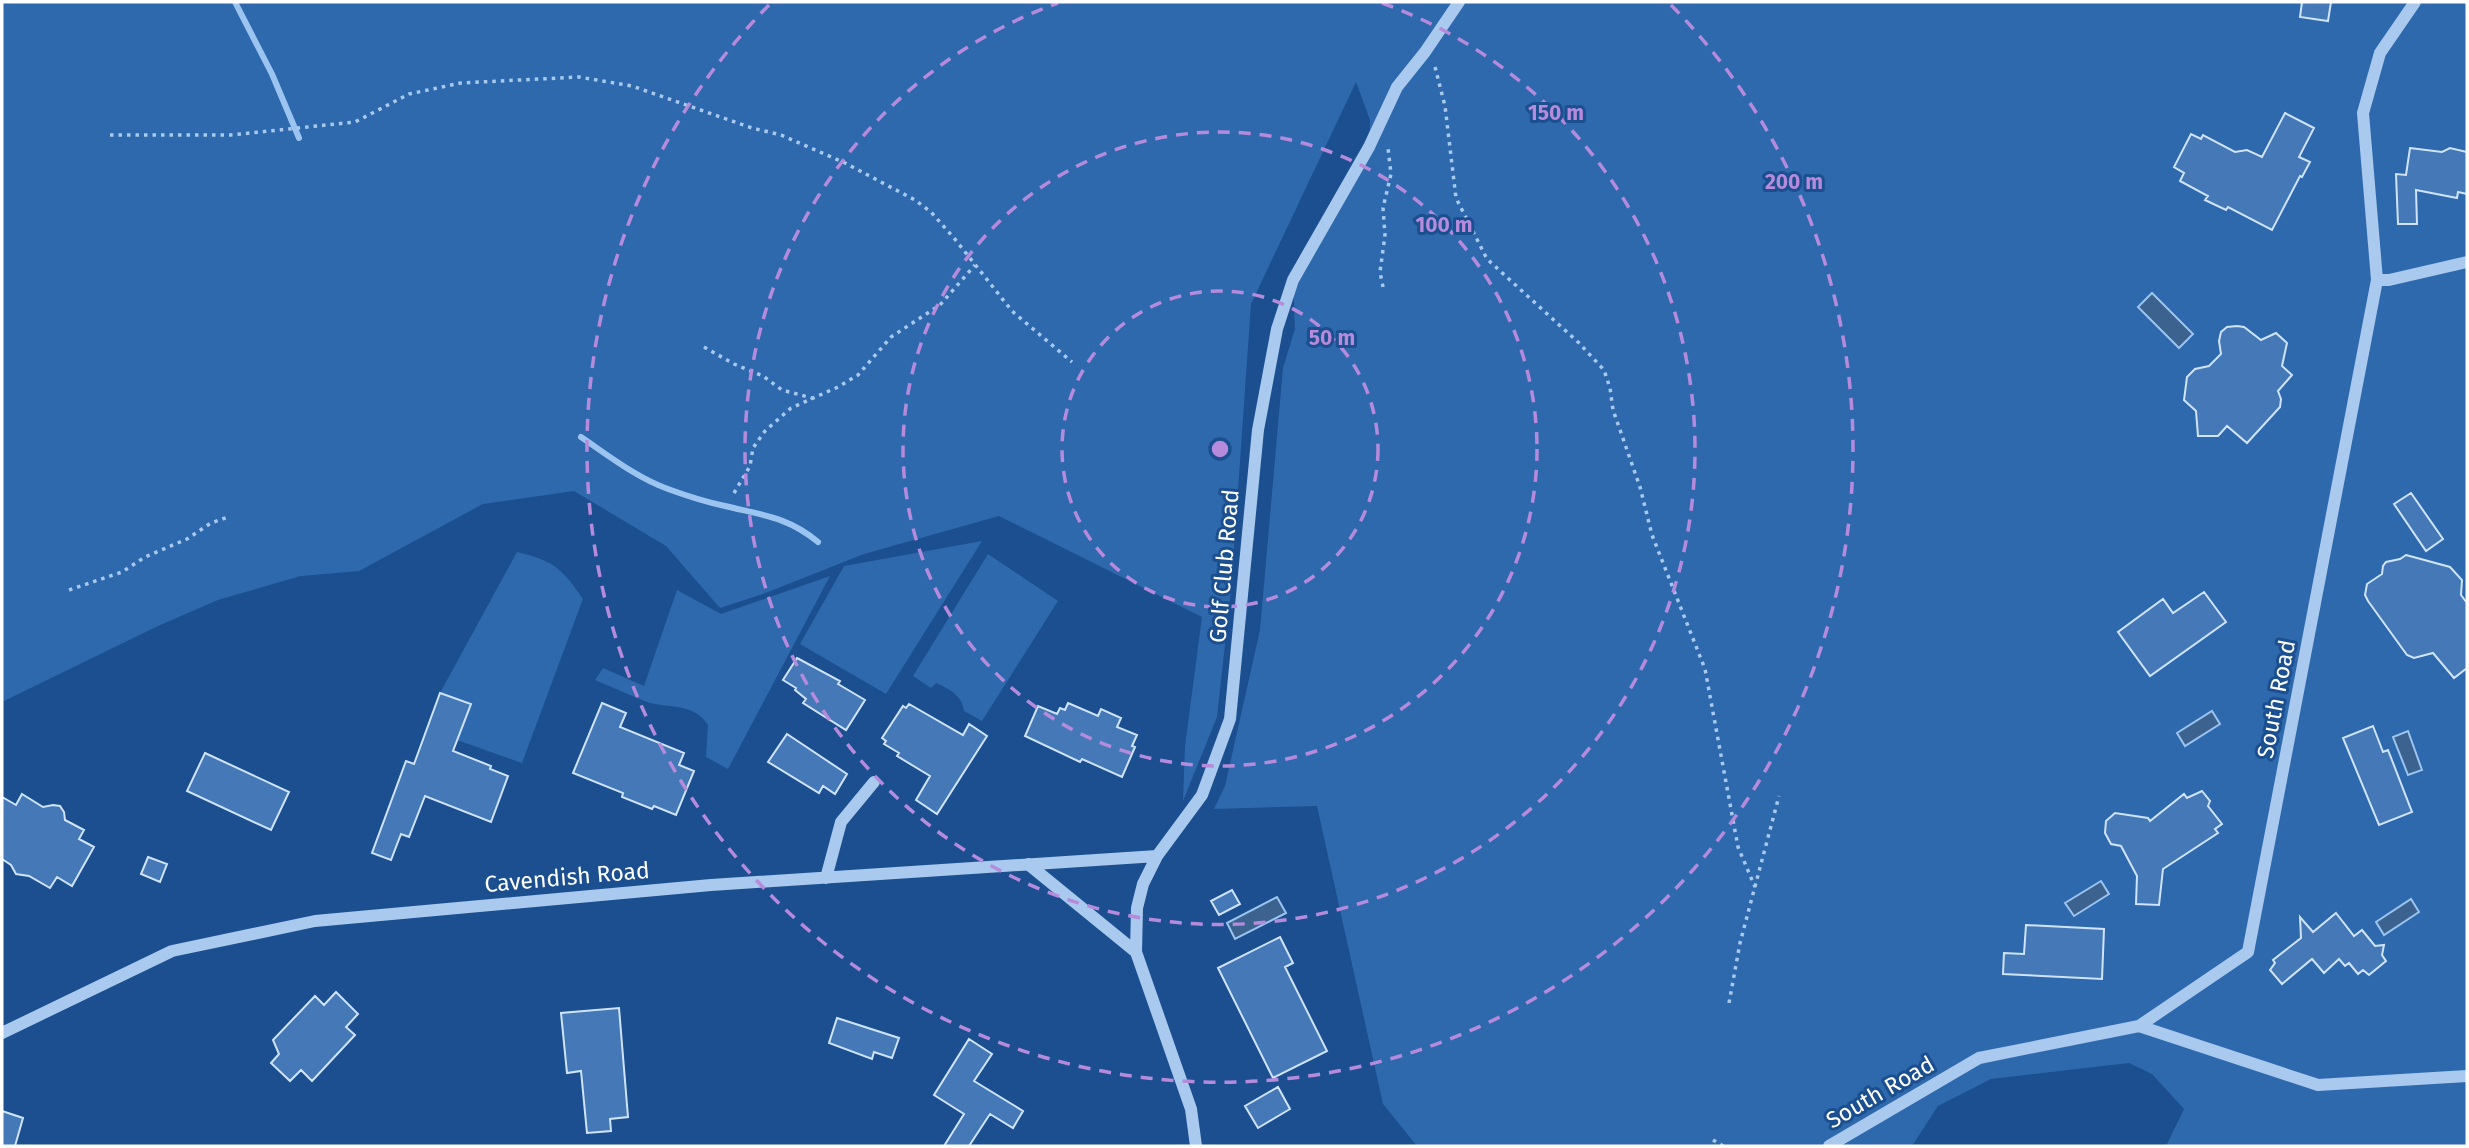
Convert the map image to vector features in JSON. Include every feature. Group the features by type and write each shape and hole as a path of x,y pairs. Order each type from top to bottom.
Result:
{"street":[{"name":"Golf Club Road","path":"1136,952 1137,908 1143,884 1157,856 1202,795 1230,719 1258,430 1277,329 1293,280 1369,146 1397,87 1460,2"},
{"name":"South Road","path":"1829,1146 1979,1058 2139,1026 2248,952 2377,281 2363,113 2380,53 2415,2"},
{"path":"2377,281 2467,262"},
{"path":"826,878 841,822 874,782"},
{"name":"Cavendish Road","path":"2,1033 172,951 315,921 711,885 1157,856"},
{"path":"1028,864 1136,952 1191,1110 1196,1146"},
{"path":"2139,1026 2318,1085 2467,1076"}],"path":[{"path":"1435,58 1445,106 1456,198 1478,244 1487,260 1579,343 1604,370 1613,410 1640,487 1652,535 1705,669 1738,847 1755,887"},
{"path":"110,135 231,135 355,122 409,94 432,87 564,77 632,86 752,128 781,135 845,163 915,200 930,212 1012,312 1072,362"},
{"path":"1383,288 1380,272 1384,235 1383,208 1391,174 1387,142"},
{"path":"734,493 750,466 754,448 765,431 791,408 848,383 891,337 940,305 975,265"},
{"path":"704,347 763,376 782,390 814,398"},
{"path":"69,590 121,572 153,553 187,539 211,523 228,517"},
{"path":"1729,1003 1756,876 1779,796"},
{"path":"1713,1140 1723,1146"}],"shaded area":[{"path":"2,2 2467,2 2467,1146 2166,1146 2184,1109 2152,1074 2129,1063 1991,1079 1938,1106 1912,1146 1417,1146 1383,1104 1317,806 1214,809 1225,786 1260,630 1283,368 1295,329 1293,280 1369,146 1370,120 1356,82 1251,304 1231,590 1217,717 1183,801 1185,746 1202,617 999,516 864,554 720,608 666,546 574,491 483,504 359,571 301,576 218,600 158,626 2,702"},
{"path":"2152,293 2193,334 2179,348 2138,307"},
{"path":"982,541 886,694 800,644 844,566"},
{"path":"517,552 556,567 583,599 522,763 457,740 471,704 440,693"},
{"path":"988,554 1058,601 982,721 964,711 961,701 950,690 936,683 931,688 913,676"},
{"path":"830,576 728,769 706,757 708,725 695,713 688,709 647,702 595,680 603,668 644,686 677,590 721,614"},
{"path":"2212,711 2220,724 2185,746 2177,733"},
{"path":"2408,731 2422,770 2408,775 2393,737"},
{"path":"2101,881 2109,894 2074,916 2065,903"},
{"path":"1277,897 1286,913 1235,939 1227,923"},
{"path":"2411,899 2419,912 2384,935 2376,922"}],"building":[{"path":"2302,2 2331,2 2328,21 2300,17"},
{"path":"2285,113 2314,128 2299,157 2310,162 2272,230 2228,207 2226,210 2205,200 2208,196 2180,181 2184,173 2174,167 2191,134 2201,139 2203,135 2235,152 2247,150 2262,157"},
{"path":"2410,148 2442,152 2450,148 2467,152 2467,194 2458,192 2457,198 2416,190 2417,224 2398,224 2396,174 2406,175"},
{"path":"2227,327 2244,327 2261,340 2276,333 2287,343 2282,366 2292,375 2278,391 2280,407 2247,443 2227,426 2218,436 2198,436 2196,411 2184,400 2187,377 2195,369 2209,366 2221,354 2221,332"},
{"path":"2411,493 2443,539 2426,551 2394,504"},
{"path":"2406,555 2450,567 2462,580 2461,595 2467,603 2467,668 2454,678 2433,653 2414,658 2407,655 2365,595 2367,584 2382,574 2386,562"},
{"path":"2204,592 2226,622 2150,676 2118,632 2163,599 2173,613"},
{"path":"797,658 840,681 838,684 865,700 846,730 803,703 806,699 796,688 783,680"},
{"path":"440,693 471,704 453,751 508,776 491,822 425,796 409,837 401,834 391,860 372,853 406,761 414,764"},
{"path":"602,703 626,713 620,727 684,753 679,765 694,771 676,815 622,797 623,793 573,773"},
{"path":"1068,703 1098,716 1101,709 1121,718 1117,727 1137,735 1132,746 1135,747 1122,777 1082,759 1080,762 1025,736 1038,706 1057,714 1060,708 1065,710"},
{"path":"909,704 963,735 969,724 987,736 937,814 916,800 930,776 897,756 899,753 884,744 886,741 882,738 903,706 906,708"},
{"path":"2373,726 2383,752 2388,750 2412,812 2379,825 2343,738"},
{"path":"787,734 847,774 835,794 823,786 819,793 768,762"},
{"path":"205,753 289,792 271,830 187,791"},
{"path":"2202,791 2210,801 2208,806 2222,824 2215,829 2218,833 2163,869 2159,905 2136,904 2137,876 2121,846 2111,844 2105,833 2106,821 2115,813 2148,818 2150,821 2184,794 2187,798"},
{"path":"22,794 43,807 60,806 65,820 84,830 79,839 94,847 72,886 57,877 50,888 29,876 16,874 11,865 2,859 2,797 16,805"},
{"path":"148,857 167,864 160,882 141,874"},
{"path":"1232,890 1240,904 1219,915 1211,901"},
{"path":"2336,913 2354,936 2362,930 2375,946 2384,945 2382,955 2386,961 2369,975 2363,970 2358,974 2349,963 2345,966 2339,959 2324,973 2312,959 2282,984 2270,970 2275,963 2273,960 2301,938 2300,917 2313,932"},
{"path":"2026,925 2104,929 2102,979 2003,974 2004,953 2024,954"},
{"path":"1280,937 1293,963 1285,967 1327,1051 1273,1078 1218,968"},
{"path":"336,992 358,1014 346,1027 355,1035 312,1081 301,1070 290,1081 271,1063 279,1054 273,1040 315,996 324,1005"},
{"path":"619,1008 628,1117 610,1119 611,1131 587,1133 581,1071 567,1073 561,1013"},
{"path":"837,1018 899,1038 892,1058 874,1052 872,1059 829,1043"},
{"path":"969,1039 992,1054 974,1081 1023,1111 1013,1128 990,1114 969,1146 944,1146 964,1114 934,1095"},
{"path":"1278,1087 1290,1109 1258,1128 1245,1106"},
{"path":"2,1111 23,1118 15,1146 2,1146"}],"waterway":[{"path":"235,2 272,74 299,138"},
{"path":"581,437 645,479 704,501 785,522 818,542"}]}
